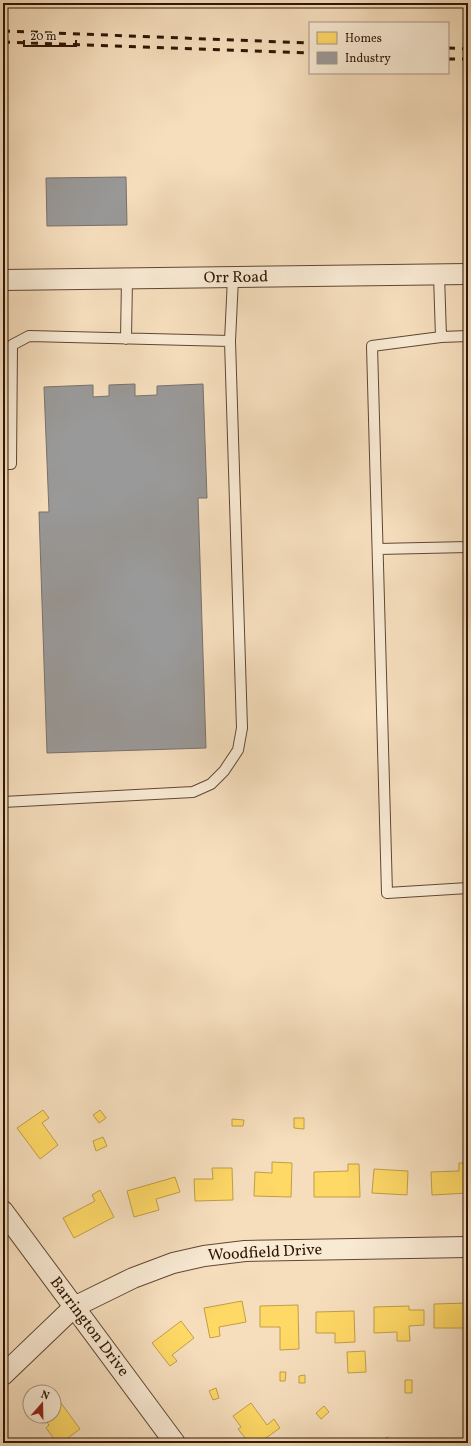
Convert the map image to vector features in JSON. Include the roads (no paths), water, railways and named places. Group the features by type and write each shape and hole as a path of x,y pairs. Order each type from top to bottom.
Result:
{"street":[{"name":"Orr Road","path":"3,280 468,274"},
{"name":"Barrington Drive","path":"3,1211 175,1443"},
{"name":"Woodfield Drive","path":"3,1375 74,1307 133,1278 173,1263 204,1256 245,1251 468,1247"}],"lane":[{"path":"439,275 440,337"},
{"path":"3,802 193,792 211,784 224,771 238,750 242,728 230,341 233,278"},
{"path":"126,339 127,279"},
{"path":"3,464 11,464 8,345 29,336 230,341"},
{"path":"468,336 440,337 372,346 387,893 468,888"},
{"path":"378,549 468,546"}],"railway":[{"path":"3,31 309,43"},
{"path":"3,42 309,53"},
{"path":"449,48 468,49"},
{"path":"449,59 468,59"}]}
